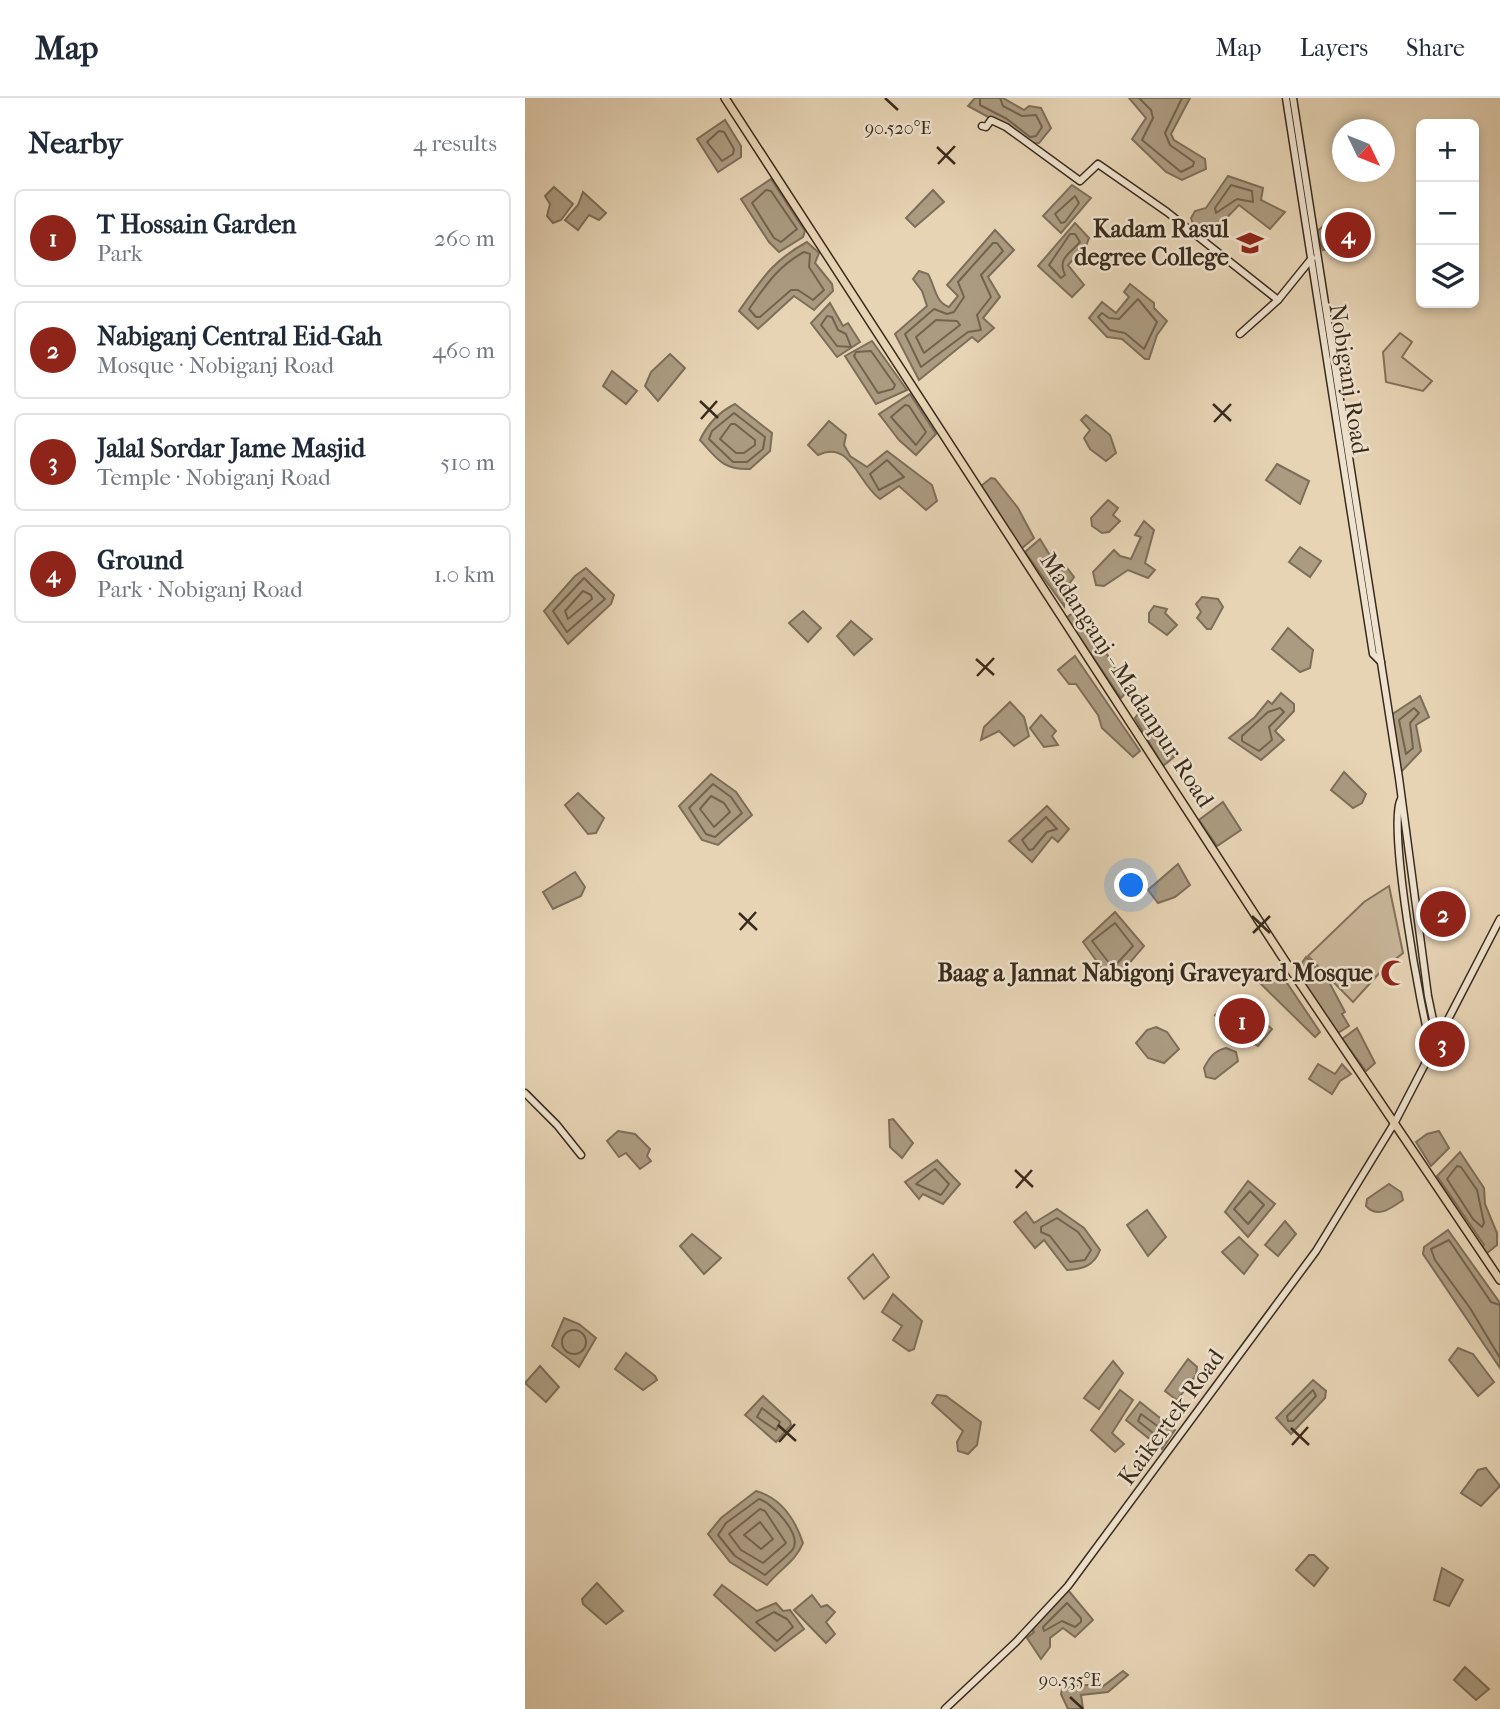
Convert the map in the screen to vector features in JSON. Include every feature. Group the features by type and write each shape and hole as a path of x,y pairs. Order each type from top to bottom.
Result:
{"main road":[{"name":"Madanganj - Madanpur Road","path":"725,98 1285,961 1500,1280"},
{"name":"Nobiganj Road","path":"1286,98 1381,662 1428,996 1437,1039"},
{"name":"Nobiganj Road","path":"1293,98 1313,257"},
{"path":"982,126 986,127 991,120 1006,127 1080,181 1098,163 1167,212 1278,300"},
{"path":"1240,334 1278,300 1313,257"},
{"name":"Nobiganj Road","path":"1402,797 1397,813 1400,852 1423,1021 1432,1049"},
{"name":"Kaikertek Road","path":"945,1709 1016,1642 1101,1545 1316,1251 1395,1122 1500,919"},
{"path":"525,1093 557,1125 581,1155"}],"shaded area":[{"path":"1400,333 1412,342 1402,357 1432,381 1423,391 1386,382 1383,352"},
{"path":"1389,886 1403,953 1383,969 1353,1002 1308,956 1364,902"},
{"path":"1238,999 1272,1029 1258,1046 1237,1034 1215,1015"},
{"path":"873,1254 889,1277 864,1299 848,1278"}],"water":[{"path":"975,98 1003,98 1024,110 1029,106 1041,108 1051,128 1039,143 1028,144 1003,125 968,106"},
{"path":"1129,98 1190,98 1171,134 1174,140 1205,159 1206,169 1182,180 1166,172 1132,139 1146,118"},
{"path":"725,120 741,146 741,157 718,172 697,139"},
{"path":"1228,176 1263,188 1261,200 1285,212 1270,229 1239,205 1206,239 1194,227 1191,218 1195,211 1206,208"},
{"path":"771,179 805,231 803,237 779,252 769,242 741,199"},
{"path":"1072,185 1091,198 1061,233 1043,216"},
{"path":"554,187 573,204 561,220 553,223 547,216 550,204 545,196"},
{"path":"933,190 944,202 915,227 906,218"},
{"path":"583,192 606,213 599,220 589,215 578,230 565,220 578,205"},
{"path":"1331,220 1357,243 1323,250 1316,232"},
{"path":"1075,223 1089,238 1086,246 1068,265 1084,285 1072,297 1038,266"},
{"path":"995,230 1014,250 988,277 1000,297 983,318 994,328 978,342 972,337 919,380 895,334 927,306 922,291 913,279 919,271 928,274 938,298 949,307 958,296 947,285"},
{"path":"807,242 819,253 815,263 832,284 833,291 814,310 794,296 758,329 739,311 776,264"},
{"path":"1130,284 1154,303 1154,308 1167,321 1157,335 1149,359 1145,359 1122,339 1107,337 1089,318 1102,302 1116,313 1129,297 1124,292"},
{"path":"830,303 843,326 848,323 860,342 837,357 811,323"},
{"path":"872,341 907,390 876,404 845,356"},
{"path":"670,354 685,368 658,401 645,386 651,372"},
{"path":"612,371 637,391 626,404 603,386"},
{"path":"910,394 936,434 916,455 899,440 879,414"},
{"path":"735,404 772,433 770,451 750,469 727,465 716,458 700,440 715,419"},
{"path":"1086,415 1110,435 1116,453 1106,461 1090,449 1084,438 1090,430 1081,420"},
{"path":"829,421 846,435 844,445 850,456 867,467 887,451 932,485 937,501 926,510 899,486 880,499 853,465 839,453 818,455 808,445"},
{"path":"1277,464 1309,481 1300,504 1266,480"},
{"path":"991,478 995,479 1018,508 1034,538 1021,549 981,486"},
{"path":"1108,500 1118,508 1113,515 1120,521 1109,532 1102,533 1092,526 1091,518"},
{"path":"1144,521 1154,530 1145,563 1155,570 1148,578 1128,570 1104,586 1096,585 1093,572 1114,550 1120,556 1131,559 1141,537 1135,535"},
{"path":"1040,539 1057,567 1064,564 1074,577 1064,591 1064,606 1025,552"},
{"path":"1300,547 1321,561 1310,577 1289,562"},
{"path":"586,568 614,595 611,604 568,644 544,611 575,576"},
{"path":"1202,597 1218,599 1223,607 1211,629 1207,629 1197,618 1201,612 1196,604"},
{"path":"1154,606 1167,609 1165,613 1177,625 1167,635 1149,622 1149,613"},
{"path":"803,611 821,628 808,642 789,623"},
{"path":"1074,612 1111,660 1126,693 1121,698 1066,618"},
{"path":"851,621 872,639 854,655 837,636"},
{"path":"1288,628 1313,650 1310,668 1300,672 1272,649"},
{"path":"1075,656 1140,751 1133,757 1102,728 1098,715 1076,684 1069,684 1058,670"},
{"path":"1281,693 1294,704 1294,711 1275,731 1284,740 1261,760 1229,738 1255,717 1268,701 1272,704"},
{"path":"1420,696 1429,717 1416,725 1421,751 1399,774 1391,715"},
{"path":"1010,702 1024,717 1029,736 1014,746 999,731 981,740 984,727"},
{"path":"1142,709 1174,757 1163,766 1135,718"},
{"path":"1041,715 1056,731 1052,736 1058,745 1044,747 1030,728"},
{"path":"1344,772 1366,794 1362,803 1353,808 1331,790"},
{"path":"711,774 736,792 752,815 718,845 702,840 679,806"},
{"path":"578,793 604,818 596,833 588,834 565,805"},
{"path":"1223,802 1241,830 1217,846 1199,820"},
{"path":"1047,806 1069,829 1058,842 1052,837 1032,862 1009,841"},
{"path":"1178,864 1190,885 1175,897 1158,903 1148,890"},
{"path":"575,872 585,887 581,896 553,909 543,892"},
{"path":"1115,912 1144,946 1115,980 1108,977 1083,942"},
{"path":"1306,957 1328,980 1345,1012 1342,1014 1349,1026 1338,1033 1296,971"},
{"path":"1279,971 1320,1032 1315,1037 1260,983"},
{"path":"1156,1027 1167,1032 1179,1049 1164,1063 1148,1058 1136,1043 1147,1030"},
{"path":"1357,1028 1375,1063 1366,1071 1342,1039"},
{"path":"1226,1048 1236,1052 1238,1061 1215,1079 1206,1077 1204,1068 1208,1061 1215,1053"},
{"path":"1318,1064 1335,1074 1342,1064 1351,1074 1340,1081 1332,1094 1309,1079"},
{"path":"893,1119 913,1143 902,1158 890,1147 889,1120"},
{"path":"618,1131 635,1134 650,1149 647,1156 651,1161 640,1169 626,1153 619,1157 607,1141"},
{"path":"1439,1131 1449,1148 1431,1166 1416,1142 1427,1134"},
{"path":"1460,1152 1484,1188 1485,1204 1497,1233 1497,1245 1486,1254 1481,1249 1484,1245 1437,1176"},
{"path":"937,1160 960,1184 943,1204 923,1194 919,1199 905,1182"},
{"path":"1248,1181 1275,1204 1248,1237 1225,1212"},
{"path":"1389,1184 1401,1192 1403,1200 1380,1212 1366,1206 1367,1199"},
{"path":"1057,1209 1084,1228 1100,1250 1095,1260 1087,1266 1067,1270 1044,1240 1035,1248 1014,1222 1026,1212 1034,1223"},
{"path":"1147,1210 1166,1237 1148,1256 1127,1225"},
{"path":"1285,1221 1296,1234 1278,1256 1265,1245"},
{"path":"1448,1230 1500,1303 1500,1368 1423,1254 1424,1247"},
{"path":"692,1234 721,1258 704,1274 680,1246"},
{"path":"1239,1237 1258,1255 1244,1274 1222,1252"},
{"path":"893,1294 922,1321 914,1349 909,1351 893,1340 902,1326 882,1312"},
{"path":"564,1318 579,1324 596,1338 579,1367 552,1346"},
{"path":"1458,1348 1473,1354 1494,1382 1478,1396 1449,1360"},
{"path":"626,1353 657,1380 643,1390 615,1369"},
{"path":"1188,1359 1197,1367 1196,1375 1177,1400 1165,1391"},
{"path":"1113,1361 1123,1373 1099,1409 1084,1398"},
{"path":"540,1366 559,1387 546,1402 525,1383"},
{"path":"1313,1380 1326,1391 1325,1398 1291,1434 1276,1418"},
{"path":"1120,1390 1133,1400 1112,1433 1124,1444 1115,1452 1091,1430"},
{"path":"937,1395 946,1396 981,1422 977,1445 968,1454 958,1451 957,1442 963,1431 932,1403"},
{"path":"763,1396 790,1421 791,1425 776,1442 745,1415"},
{"path":"1140,1402 1175,1430 1162,1449 1126,1420"},
{"path":"1486,1468 1500,1486 1481,1506 1461,1493 1478,1470"},
{"path":"756,1491 780,1504 796,1526 803,1543 792,1560 767,1585 730,1562 708,1534 721,1518"},
{"path":"1309,1555 1314,1555 1328,1568 1314,1586 1296,1570"},
{"path":"1442,1568 1463,1580 1449,1606 1434,1600"},
{"path":"597,1583 623,1611 606,1624 583,1604 582,1599"},
{"path":"722,1585 757,1611 776,1603 783,1611 790,1610 804,1629 775,1651 714,1595"},
{"path":"1068,1590 1093,1620 1075,1637 1063,1628 1050,1638 1050,1647 1041,1659 1027,1638 1034,1632 1031,1629"},
{"path":"812,1595 821,1607 827,1605 835,1612 826,1622 835,1634 826,1643 794,1610"},
{"path":"1465,1667 1489,1689 1476,1700 1454,1680"},
{"path":"1123,1671 1128,1675 1108,1692 1081,1695 1083,1709 1068,1709 1061,1694 1062,1689 1088,1685 1102,1687"}],"place":[{"name":"Ground","path":"1348,235"},
{"name":"Kadam Rasul degree College","path":"1250,243"},
{"name":"Nabiganj Central Eid-Gah","path":"1443,914"},
{"name":"Baag a Jannat Nabigonj Graveyard Mosque","path":"1394,973"},
{"name":"T Hossain Garden","path":"1242,1021"},
{"name":"Jalal Sordar Jame Masjid","path":"1442,1044"}]}
